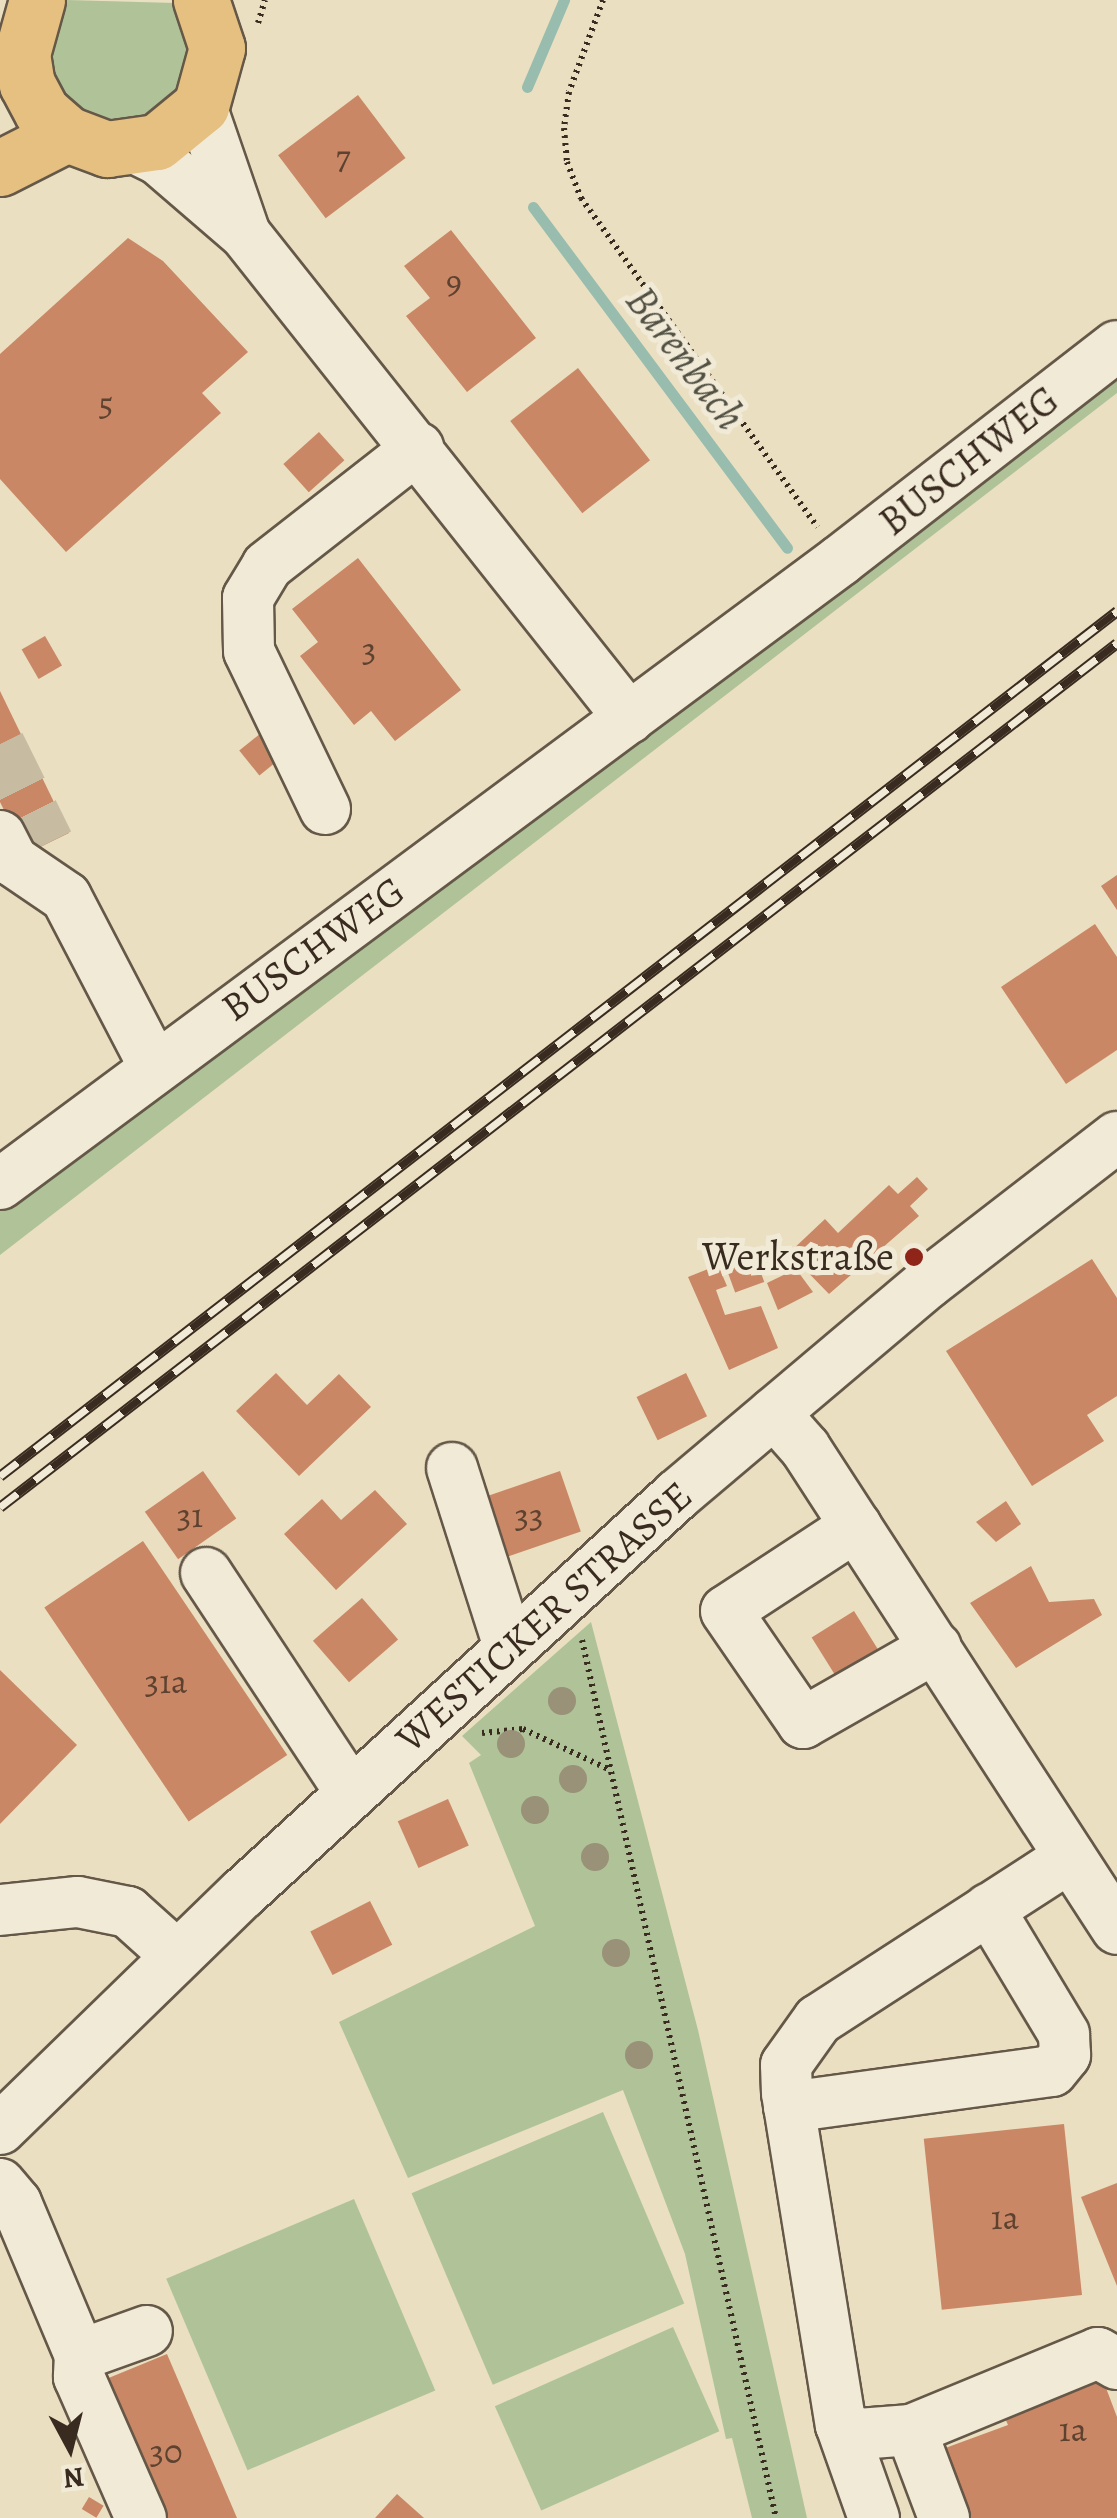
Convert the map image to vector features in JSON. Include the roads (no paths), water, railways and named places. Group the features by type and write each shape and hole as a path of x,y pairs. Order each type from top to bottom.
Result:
{"main road":[{"path":"37,0 13,101 42,112 67,134 108,149 135,148 182,127 201,106 216,69 216,10"},
{"path":"0,168 67,134"}],"street":[{"path":"201,106 245,234"},
{"path":"135,148 158,158 245,234 629,718"},
{"name":"BUSCHWEG","path":"0,1184 154,1066 842,560 1117,346"},
{"path":"325,809 249,651 248,598 267,566 418,448"},
{"path":"0,836 13,861 66,897 154,1066"},
{"path":"48,843 69,882 66,897"},
{"name":"WESTICKER STRASSE","path":"0,2130 176,1956 560,1601 774,1413 1117,1137"},
{"path":"774,1413 805,1448 1070,1857 1113,1914"},
{"path":"452,1468 509,1647"},
{"path":"856,1526 726,1610 803,1723 936,1646"},
{"path":"206,1573 351,1793"},
{"path":"874,2518 841,2425 789,2107 786,2065 799,2038 988,1908 1070,1857"},
{"path":"0,1910 78,1902 128,1912 176,1956"},
{"path":"789,2107 1052,2071 1066,2056 1064,2034 988,1908"},
{"path":"0,2184 16,2202 80,2355 79,2377 141,2518"},
{"path":"80,2355 147,2332"},
{"path":"841,2425 859,2434 911,2430 1098,2353 1117,2364"},
{"path":"911,2430 944,2518"}],"waterway":[{"name":"Barenbach","path":"527,87 564,0"},
{"name":"Barenbach","path":"533,207 787,548"}],"tunnel":[{"path":"0,744 49,843"}],"railway":[{"path":"0,1476 1117,611"},
{"path":"0,1507 1117,643"}],"place":[{"name":"Werkstraße","path":"914,1257"}]}
